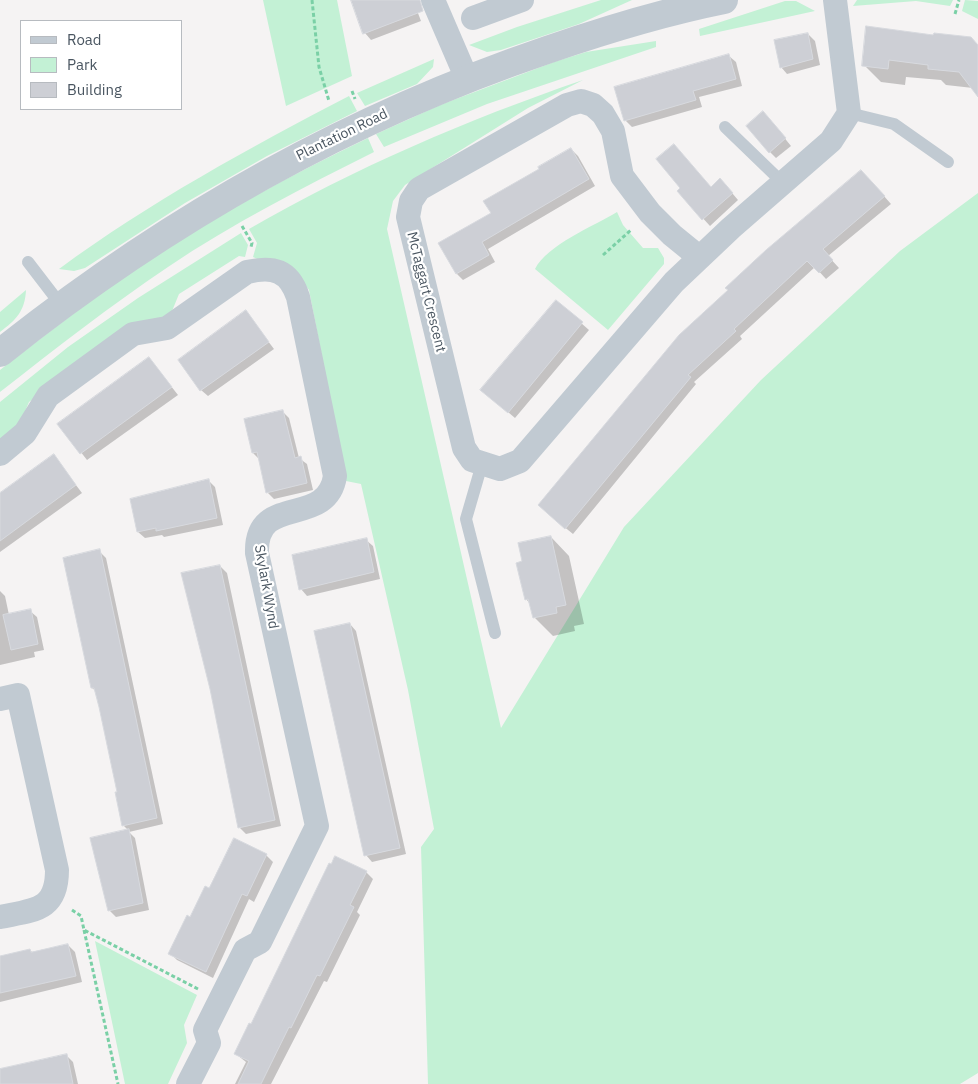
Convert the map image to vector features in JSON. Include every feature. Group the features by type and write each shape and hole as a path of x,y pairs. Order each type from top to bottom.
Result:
{"street":[{"path":"433,0 467,79"},
{"path":"473,18 522,0"},
{"name":"Plantation Road","path":"0,353 62,305 157,238 278,166 365,122 467,79 585,37 724,0"},
{"path":"482,464 500,469 520,461 674,282 698,257 831,141 849,113 835,0"},
{"name":"McTaggart Crescent","path":"482,464 472,460 464,448 408,217 411,200 419,190 567,105 581,101 593,105 603,114 613,131 622,176 650,213 698,257"},
{"name":"Skylark Wynd","path":"0,454 25,433 48,396 133,334 167,328 247,272 259,269 283,273 294,284 335,476 333,487 319,503 277,515 265,524 257,540 257,554 317,826 260,942 245,950 219,1000 205,1030 209,1043 188,1084"},
{"path":"0,699 18,695 57,870 57,884 52,898 42,907 0,917"}],"lane":[{"path":"849,113 894,124 948,162"},
{"path":"725,127 783,183"},
{"path":"28,262 62,305"},
{"path":"482,464 466,519 495,634"}],"path":[{"path":"312,0 319,67 329,101"},
{"path":"955,14 960,0"},
{"path":"602,255 650,213"},
{"path":"52,898 81,916 118,1084"},
{"path":"84,930 219,1000"}],"green space":[{"path":"263,0 337,0 352,76 286,106"},
{"path":"601,0 632,0 579,24 501,50 487,52 469,45 517,27"},
{"path":"857,0 953,0 950,6 916,1 853,6"},
{"path":"965,0 978,1 978,19 962,11"},
{"path":"785,1 796,1 815,11 700,36 699,29"},
{"path":"656,41 656,47 487,104 384,147 376,134 440,105 554,62 586,52"},
{"path":"434,59 433,67 417,84 365,106 357,93"},
{"path":"583,80 528,108 405,185 393,201 387,229 501,728 624,527 761,380 900,251 978,193 978,1073 960,1084 428,1084 421,847 434,829 408,690 361,484 346,481 309,290 300,278 253,257 257,243 249,229 329,186 412,147 539,95"},
{"path":"349,96 357,111 267,156 185,203 85,268 74,271 59,269 93,244 164,199 274,136"},
{"path":"368,138 374,152 269,206 193,251 104,312 0,392 0,370 130,273 175,243 229,211 284,180"},
{"path":"617,212 623,225 643,248 658,248 664,258 664,264 608,330 535,269 541,260 560,244"},
{"path":"241,233 248,245 245,257 239,256 179,294 170,316 133,323 29,402 18,428 0,441 0,402 68,347 138,298"},
{"path":"26,290 24,304 19,314 0,332 0,312"},
{"path":"95,941 197,995 184,1025 187,1043 168,1084 125,1084"}],"building":[{"path":"351,0 420,0 423,11 363,34"},
{"path":"866,26 933,35 934,33 971,37 978,45 978,97 959,72 928,69 928,65 889,60 888,69 862,66"},
{"path":"808,33 813,59 780,68 774,40"},
{"path":"729,54 736,79 693,91 696,100 624,121 614,87"},
{"path":"763,111 786,138 769,153 746,126"},
{"path":"674,144 711,187 720,178 733,193 702,220 677,191 680,188 656,159"},
{"path":"571,148 589,179 482,242 489,255 456,274 438,243 491,213 483,201"},
{"path":"861,170 885,196 823,249 833,260 819,273 807,261 688,375 691,377 565,529 538,505 679,335 728,290 725,288 766,250"},
{"path":"556,300 583,322 508,413 480,390"},
{"path":"246,310 269,342 200,391 178,360"},
{"path":"149,357 172,387 80,454 57,424"},
{"path":"283,410 295,458 301,456 307,483 266,493 257,452 252,453 244,419"},
{"path":"54,454 76,485 0,541 0,493"},
{"path":"209,479 217,518 156,531 156,528 137,532 130,499"},
{"path":"551,536 566,605 556,607 557,613 533,618 528,599 525,600 516,563 522,561 518,543"},
{"path":"367,538 374,572 299,590 292,555"},
{"path":"100,549 157,818 122,826 115,792 117,792 99,707 94,688 91,688 63,558"},
{"path":"220,565 275,820 238,828 210,689 181,573"},
{"path":"31,609 38,644 11,650 3,615"},
{"path":"350,623 400,848 364,856 314,631"},
{"path":"129,829 143,903 108,911 90,838"},
{"path":"234,838 267,854 247,896 242,894 206,972 168,954 187,915 190,917 205,886 209,888"},
{"path":"335,856 367,871 350,905 354,907 320,976 317,975 261,1084 238,1084 249,1061 234,1054 249,1023 251,1024 329,863 331,864"},
{"path":"68,944 76,976 0,993 0,956 30,949 31,952"},
{"path":"67,1054 73,1084 0,1084 0,1069"}]}
